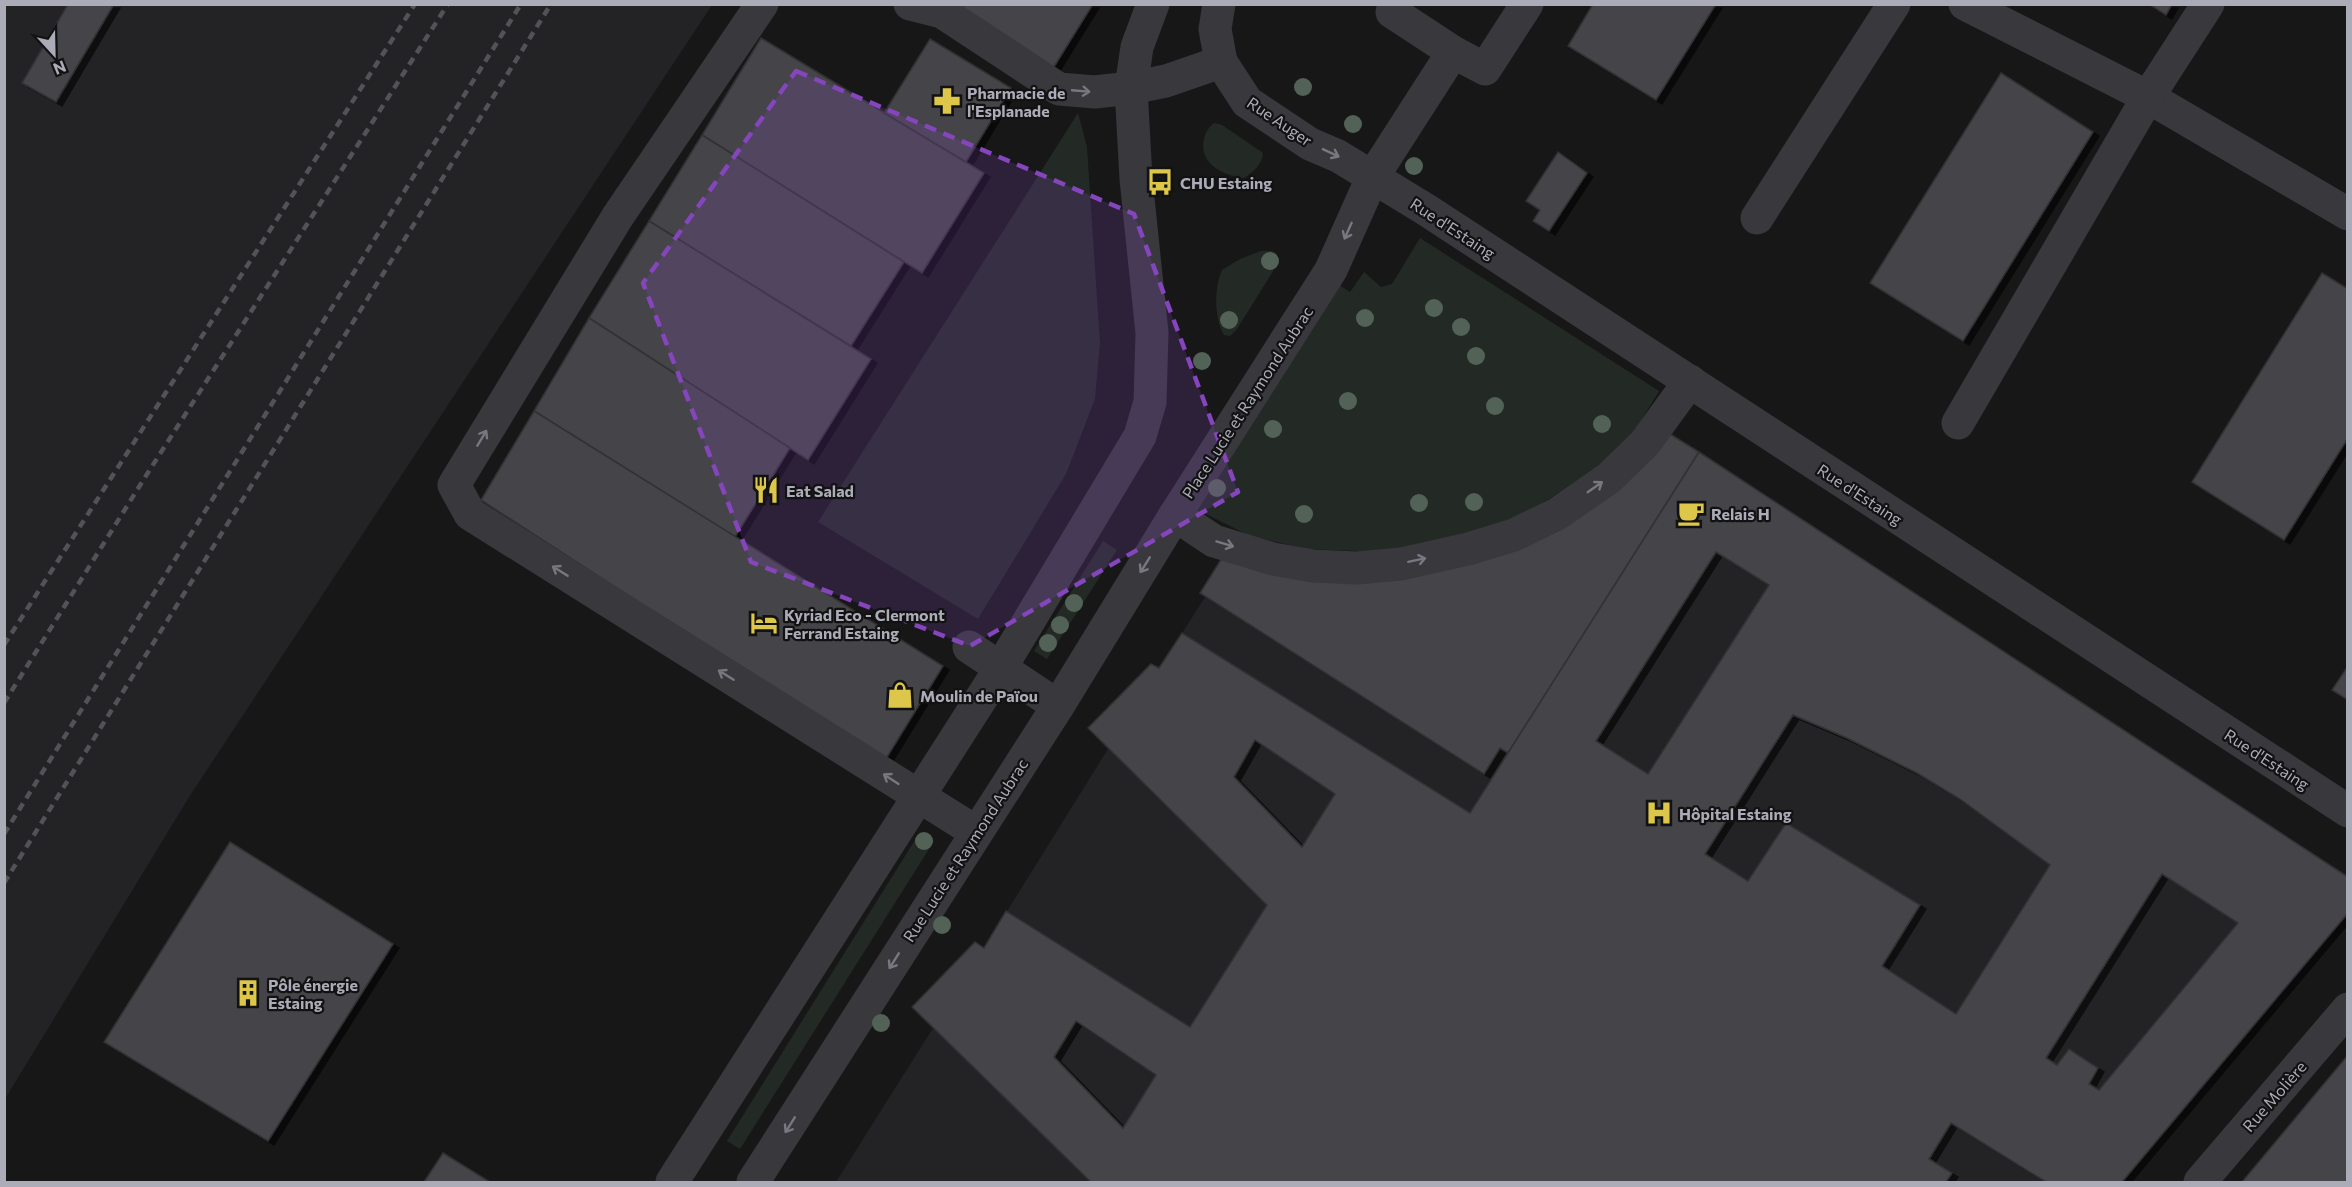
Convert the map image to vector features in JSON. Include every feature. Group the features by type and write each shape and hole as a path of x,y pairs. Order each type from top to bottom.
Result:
{"street":[{"path":"762,4 618,216 454,485 470,514 976,832"},
{"path":"910,4 942,12 1059,89 1095,92 1131,88 1166,81 1221,62"},
{"path":"672,1182 1000,669 1140,436 1150,402 1152,333 1136,179 1131,88 1137,47 1152,4"},
{"name":"Rue Auger","path":"1219,4 1215,29 1221,62 1247,102 1310,144 1338,156 1372,178"},
{"path":"1390,7 1453,52 1485,69 1527,4"},
{"path":"1757,218 1894,4"},
{"path":"1965,4 2148,97 2348,214"},
{"path":"1958,423 2148,97 2208,4"},
{"name":"Place Lucie et Raymond Aubrac","path":"1453,52 1372,178 1331,270 1175,515 1214,541 1273,559 1313,566 1357,568 1401,564 1468,549 1514,535 1557,514 1609,478 1645,443 1690,381"},
{"name":"Rue d'Estaing","path":"1372,178 1425,209 2348,811"},
{"name":"Rue Lucie et Raymond Aubrac","path":"753,1182 1058,706 1175,515"},
{"path":"969,647 1058,706"},
{"name":"Rue Molière","path":"2200,1182 2348,1009"}],"highlighted area":[{"path":"796,71 1134,214 1238,492 970,646 751,562 643,283"}],"shaded area":[{"path":"5,5 712,5 191,794 5,1099"},
{"path":"1078,113 1087,147 1100,343 1095,399 1066,474 978,619 818,522"},
{"path":"1214,123 1222,125 1263,153 1259,165 1244,178 1220,171 1206,157 1203,146 1205,136"},
{"path":"1420,238 1659,391 1636,429 1625,442 1596,468 1549,499 1508,522 1472,535 1383,552 1307,549 1250,536 1190,506 1335,282 1350,292 1364,272 1381,287 1392,284"},
{"path":"1261,251 1272,251 1277,254 1278,263 1237,329 1230,336 1224,335 1218,320 1216,303 1222,270 1240,259"},
{"name":"Hôpital Estaing","path":"1670,434 2347,877 2347,913 2122,1182 836,1182 933,1028 912,1007 984,948 1108,749 1088,728 1151,664 1160,668 1205,597 1200,593 1222,558 1440,570"},
{"path":"1103,541 1117,550 1047,659 1034,651"},
{"path":"920,832 934,841 740,1149 727,1141"}],"building":[{"path":"68,4 114,4 56,102 22,83"},
{"path":"949,4 1093,4 1052,70"},
{"path":"1593,4 1716,4 1656,100 1568,46"},
{"path":"2149,4 2172,4 2166,15"},
{"path":"761,38 984,173 922,273 702,135"},
{"name":"Pharmacie de l'Esplanade","path":"930,39 1011,88 966,162 884,113"},
{"path":"2001,73 2093,132 1963,341 1870,283"},
{"path":"702,135 904,262 851,346 649,221"},
{"path":"1558,152 1587,173 1549,231 1533,221 1540,210 1526,201"},
{"path":"649,221 871,359 808,460 589,318"},
{"path":"2322,273 2348,289 2348,438 2284,540 2192,482"},
{"path":"589,318 790,448 735,537 534,411"},
{"name":"Kyriad Eco - Clermont Ferrand Estaing","path":"534,411 943,666 884,762 481,500"},
{"path":"1670,434 1699,452 1508,753 1500,748 1484,774 1200,593 1222,558 1511,549"},
{"name":"Hôpital Estaing","path":"1699,452 2348,877 2348,913 2122,1182 2046,1182 1951,1123 1929,1159 1952,1173 1946,1182 1091,1182 912,1007 975,942 984,948 1006,911 1190,1027 1267,905 1088,728 1151,664 1159,668 1182,633 1470,813","holes":["1716,552 1769,585 1648,774 1596,741","1793,715 1847,738 1917,773 1960,799 2050,865 1956,1014 1882,966 1920,905 1786,823 1748,881 1705,854","1255,740 1335,794 1302,847 1234,777","2162,874 2238,923 2099,1090 2089,1084 2098,1068 2069,1049 2057,1065 2046,1058","1076,1021 1156,1075 1123,1128 1054,1057"]},
{"path":"2348,666 2348,700 2332,690"},
{"name":"Pôle énergie Estaing","path":"230,842 393,944 268,1141 104,1042"},
{"path":"2348,1055 2348,1182 2242,1182"},
{"path":"443,1153 490,1182 424,1182"}],"railway":[{"path":"4,645 415,4"},
{"path":"4,703 149,471 448,4"},
{"path":"4,834 521,4"},
{"path":"4,883 551,4"}],"place":[{"name":"Pharmacie de l'Esplanade","path":"947,101"},
{"name":"CHU Estaing","path":"1160,182"},
{"name":"Eat Salad","path":"766,490"},
{"name":"Relais H","path":"1691,513"},
{"name":"Kyriad Eco - Clermont Ferrand Estaing","path":"764,623"},
{"name":"Moulin de Païou","path":"900,695"},
{"name":"Hôpital Estaing","path":"1659,813"},
{"name":"Pôle énergie Estaing","path":"248,993"}]}
